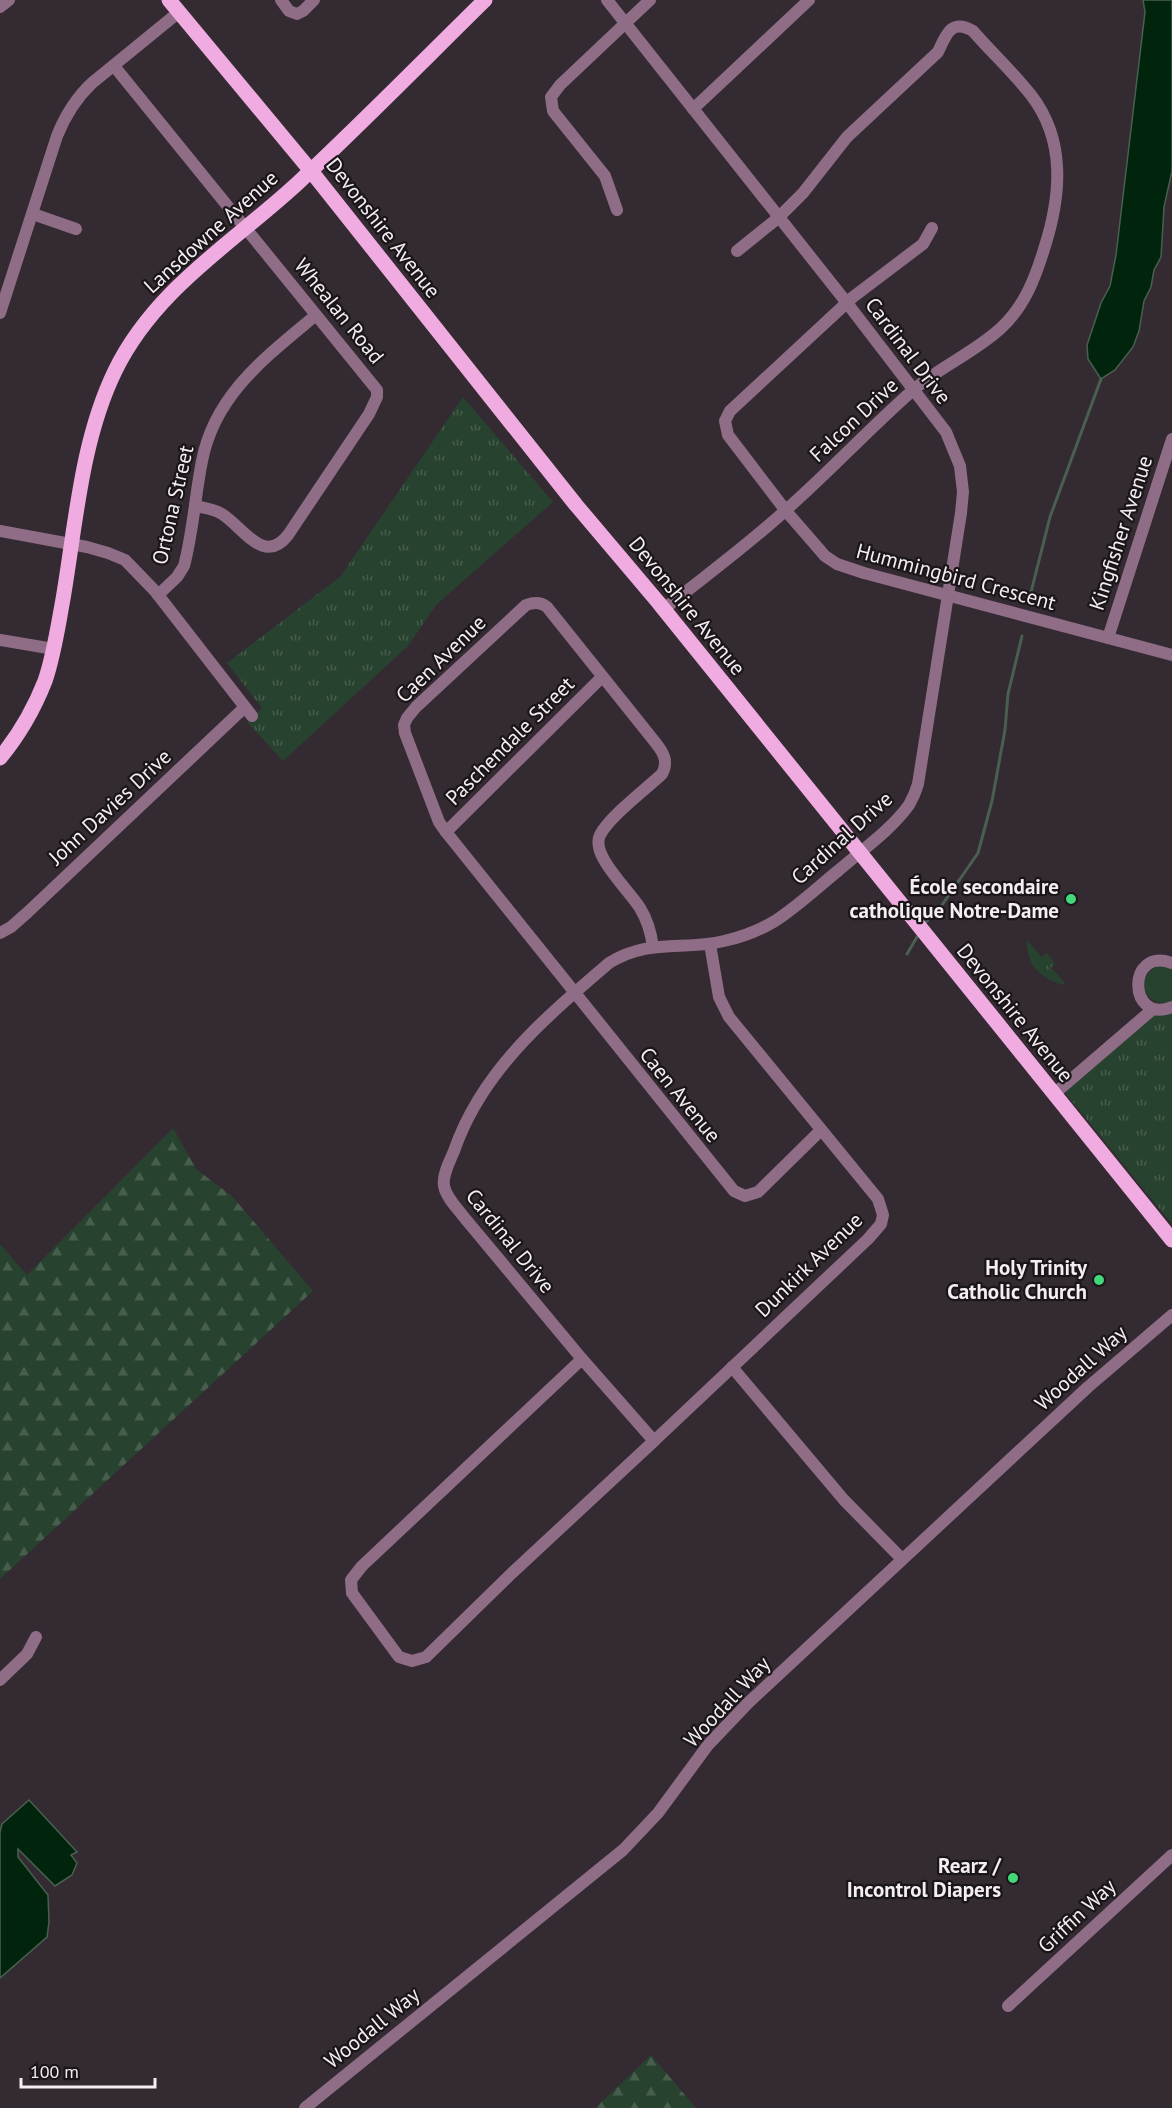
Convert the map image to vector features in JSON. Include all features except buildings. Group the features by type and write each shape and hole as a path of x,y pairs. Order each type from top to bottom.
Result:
{"main road":[{"name":"Devonshire Avenue","path":"169,0 311,171 561,486 664,609 1172,1240"},
{"name":"Lansdowne Avenue","path":"0,758 31,712 45,680 54,649 93,427 116,369 138,331 165,298 190,273 311,171 485,0"}],"street":[{"path":"0,7 8,0"},
{"path":"281,0 289,11 297,14 314,0"},
{"name":"Cardinal Drive","path":"607,0 946,432 960,466 963,492 916,790 910,803 859,853 774,921 747,934 710,944 635,950 619,957 573,993 519,1044 494,1074 460,1132 444,1178 444,1187 463,1216 582,1359 654,1441"},
{"path":"617,210 605,176 553,111 550,98 650,0"},
{"path":"693,109 809,0"},
{"path":"0,313 4,290 33,214 57,136 66,115 88,87 179,12"},
{"name":"Falcon Drive","path":"664,609 786,510 914,390 990,338 1022,304 1034,278 1055,211 1058,175 1051,133 1030,93 973,31 962,26 951,28 938,52 847,137 803,193 778,218 737,251"},
{"name":"Whealan Road","path":"114,66 377,390 377,397 369,414 288,535 279,544 269,547 259,545 223,515 195,506"},
{"path":"33,214 76,229"},
{"name":"Hummingbird Crescent","path":"932,228 923,244 847,303 730,411 725,421 728,435 786,510 825,556 837,564 1172,655"},
{"name":"Ortona Street","path":"158,595 181,572 205,449 223,406 262,360 316,315"},
{"name":"Kingfisher Avenue","path":"1108,638 1172,439"},
{"path":"0,531 108,553 125,560 158,595"},
{"name":"John Davies Drive","path":"0,933 11,927 249,712 158,595"},
{"name":"Caen Avenue","path":"653,947 645,917 602,858 597,843 601,832 609,823 662,774 666,761 660,748 547,607 543,604 526,605 407,717 404,725 405,733 440,822 573,993 728,1185 739,1195 745,1196 758,1192 821,1130"},
{"path":"0,640 54,649"},
{"name":"Paschendale Street","path":"446,832 602,677"},
{"name":"Dunkirk Avenue","path":"710,944 719,997 725,1012 878,1199 883,1215 881,1224 868,1239 732,1367"},
{"path":"1172,963 1160,960 1152,962 1140,974 1138,991 1142,999 1153,1008 1172,1007"},
{"path":"1054,1094 1153,1008"},
{"name":"Woodall Way","path":"305,2108 623,1850 658,1813 708,1745 748,1703 901,1558 1088,1387 1172,1315"},
{"path":"582,1359 362,1566 351,1580 352,1593 399,1657 412,1661 426,1658 512,1573 732,1367 844,1500 901,1558"},
{"path":"0,1680 27,1654 36,1637"},
{"name":"Griffin Way","path":"1008,2006 1172,1855"}],"green space":[{"path":"463,397 553,502 436,605 408,646 283,761 247,722 262,708 227,663 340,577"},
{"path":"1027,940 1042,957 1037,962 1045,972 1051,967 1065,983 1063,985 1048,979 1036,969 1029,957"},
{"path":"1047,953 1055,964 1045,972 1036,962"},
{"path":"1158,966 1172,968 1172,1001 1163,1003 1155,1001 1146,992 1144,985 1146,978 1150,971"},
{"path":"1172,1012 1172,1224 1066,1094 1068,1089 1155,1015"},
{"path":"173,1128 197,1170 232,1196 313,1291 0,1579 0,1244 27,1275"},
{"path":"651,2055 696,2108 595,2108"}],"shaded area":[{"path":"1143,0 1172,0 1172,171 1164,207 1161,257 1154,270 1151,287 1144,301 1139,331 1133,347 1115,370 1101,379 1088,359 1087,345 1101,303 1110,286 1116,255 1145,12"},
{"path":"29,1800 77,1852 71,1855 77,1863 72,1875 55,1886 18,1849 18,1857 48,1895 47,1937 0,1978 0,1832 2,1824"}],"waterway":[{"path":"1030,596 1050,517 1101,379"},
{"path":"925,923 942,905 978,853 992,801 1005,730 1008,694 1022,636"},
{"path":"907,954 917,937"}],"place":[{"name":"École secondaire catholique Notre-Dame","path":"1071,899"},
{"name":"Holy Trinity Catholic Church","path":"1099,1280"},
{"name":"Rearz / Incontrol Diapers","path":"1013,1878"}]}
